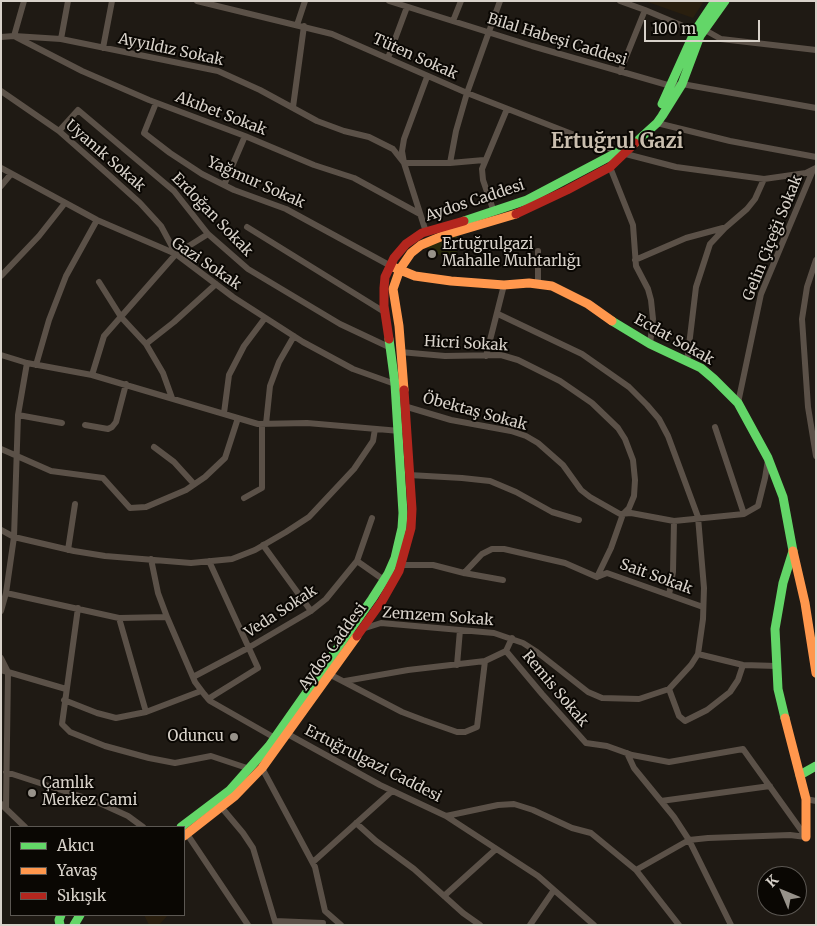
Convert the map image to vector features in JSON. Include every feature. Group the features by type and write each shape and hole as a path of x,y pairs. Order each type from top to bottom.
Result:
{"main road":[{"name":"Aydos Caddesi","path":"185,831 222,808 262,768 384,580 395,558 403,520 402,430 404,406 393,289 400,269 411,253 421,245 445,235 514,215 610,167 654,117 672,86 695,31 715,1"},
{"name":"Aydos Caddesi","path":"185,831 230,790 275,738 284,732 362,630 387,594 401,566 412,523 409,475 386,314 384,288 389,265 406,244 426,232 527,200 622,153 657,124 682,84 692,53 725,1"},
{"name":"Ecdat Sokak","path":"389,265 415,276 451,281 552,286 588,304 608,319 650,344 701,368 738,403 768,458 783,496 793,551 783,583 775,629 778,689 800,775 811,800 806,837"},
{"path":"793,551 805,604 816,673"},
{"path":"800,775 816,766"}],"street":[{"path":"14,36 24,1"},
{"path":"61,39 68,1"},
{"path":"103,48 112,1"},
{"name":"Tüten Sokak","path":"197,1 332,34 427,77 622,153 676,167 764,179 806,174 814,169"},
{"path":"293,107 300,26 305,1"},
{"name":"Bilal Habeşi Caddesi","path":"389,1 620,72 672,86"},
{"path":"453,21 461,1"},
{"path":"450,163 456,131 467,93 500,1"},
{"path":"620,1 695,31"},
{"path":"388,58 407,7"},
{"path":"620,72 644,10"},
{"path":"705,30 721,39 816,50"},
{"name":"Akıbet Sokak","path":"14,36 82,71 156,102 246,136 314,165 354,178 420,214"},
{"name":"Ayyıldız Sokak","path":"1,37 61,39 218,71 293,107 317,121 344,131 369,137 393,149 404,163"},
{"path":"426,232 402,151 404,139 427,77"},
{"path":"672,86 682,84 816,108"},
{"name":"Uyanık Sokak","path":"1,91 59,131 140,204 161,226 176,254"},
{"name":"Yağmur Sokak","path":"156,102 144,132 202,174 224,185 286,209 389,265"},
{"path":"494,212 483,180 482,169 484,160 507,109"},
{"name":"Erdoğan Sokak","path":"59,131 78,110 174,191 208,234 248,269 340,324 391,348"},
{"path":"657,124 730,141 816,157"},
{"path":"224,185 246,136"},
{"path":"404,163 450,163 484,160"},
{"path":"610,167 633,225 636,266 651,300 653,318 650,344"},
{"name":"Gazi Sokak","path":"1,168 97,220 176,254 216,284 294,336 353,369 395,384"},
{"name":"Gelin Çiçeği Sokak","path":"738,403 761,294 814,169"},
{"path":"1,186 11,174"},
{"path":"687,362 696,287 710,244 725,228 747,210 764,179"},
{"path":"1,276 39,236 65,203"},
{"path":"36,364 49,320 66,276 97,220"},
{"path":"247,227 386,314"},
{"path":"635,260 686,238 725,228"},
{"path":"92,375 104,336 176,254 208,234"},
{"path":"538,251 538,284"},
{"path":"816,260 807,287 802,319 808,407 816,456"},
{"path":"99,282 121,317 146,344 163,372 172,398"},
{"path":"146,344 174,322 216,284"},
{"path":"486,356 504,285"},
{"path":"498,314 582,354 629,387 659,419 668,436 698,517 704,588 698,654 743,665 777,666"},
{"path":"224,413 229,375 244,346 265,318"},
{"path":"244,498 262,488 264,424 270,386 279,362 294,336"},
{"name":"Hicri Sokak","path":"400,352 444,356 500,355 518,360 560,381 592,403 618,428 630,449 635,470 634,496 623,514 611,548 597,577"},
{"path":"1,355 27,363 92,375 264,424 307,423 402,430"},
{"path":"1,612 6,593 14,537 18,415 27,363"},
{"path":"85,425 108,429 112,427 116,422 126,384"},
{"name":"Öbektaş Sokak","path":"404,406 451,420 511,431 526,436 538,443 562,465 581,490 620,514 631,513 674,521 698,517 744,514"},
{"path":"18,415 62,423"},
{"path":"1,449 51,471 103,478 130,508 146,507 186,490 205,477 224,458 238,418"},
{"path":"715,427 744,514 758,506 768,458"},
{"path":"1,530 14,537 68,550 105,556 191,563 232,559 263,545 309,517 354,469 373,441 375,429"},
{"path":"154,447 174,462 194,484"},
{"path":"409,475 462,478 490,482 516,492 552,512 579,520"},
{"path":"68,550 75,504"},
{"name":"Veda Sokak","path":"193,677 248,648 311,611 326,599 357,560 372,518"},
{"path":"669,595 673,572 674,521"},
{"path":"263,545 311,611"},
{"name":"Sait Sokak","path":"464,573 482,554 492,550 504,550 565,563 597,577 607,573 703,607"},
{"path":"151,560 158,594 193,677 201,691 208,699 275,738"},
{"path":"357,560 384,580"},
{"path":"208,699 258,668 209,561"},
{"path":"401,566 433,564 464,573 503,580"},
{"path":"6,593 119,618 167,617"},
{"path":"78,608 62,724 70,732 105,746 149,758 175,762 211,756 250,768"},
{"path":"119,618 146,712"},
{"name":"Zemzem Sokak","path":"362,630 381,623 494,632 512,638 537,652 588,692 602,698 639,699 669,689 691,665 698,654"},
{"path":"457,665 460,630"},
{"path":"345,682 382,674 485,661 506,650 512,638"},
{"name":"Remis Sokak","path":"506,650 586,743 607,746 627,753 669,762 743,748 806,837"},
{"path":"1,658 5,671 6,772 4,806 24,826"},
{"path":"329,674 402,712 457,732 465,732 477,728 485,661"},
{"path":"669,689 679,716 685,721 707,710 730,692 738,680 743,665"},
{"path":"5,671 66,689"},
{"path":"64,700 116,718 146,712 201,691"},
{"name":"Ertuğrulgazi Caddesi","path":"284,732 392,790 446,816 498,805 514,804 591,834 636,870 679,925"},
{"path":"627,753 634,768 689,840 731,925"},
{"path":"222,808 253,848 276,923 323,924 325,911 313,862 262,768"},
{"path":"6,772 95,801 128,816 141,826"},
{"path":"661,801 770,786"},
{"path":"313,862 392,790"},
{"path":"446,816 538,876 594,925"},
{"path":"356,823 376,842 414,869 463,913 480,925"},
{"path":"185,833 248,925"},
{"path":"636,870 689,840 780,835 806,837"},
{"path":"444,896 496,849"},
{"path":"530,925 554,890"},
{"path":"325,911 341,925"}],"shaded area":[{"path":"645,1 704,1 693,18"},
{"path":"457,235 457,265 426,247"},
{"path":"144,916 167,916 159,925 149,925"}],"traffic: fast":[{"path":"662,104 695,31 715,1"},
{"path":"635,143 662,116 682,84 700,36 725,1"},
{"path":"464,221 527,200 618,152 626,145"},
{"path":"612,321 650,344 701,368 714,379 738,403 768,458 783,497 793,551 783,583 775,629 778,689 785,718"},
{"path":"182,826 230,790 269,746 372,599 388,574 395,558 402,528 403,513 395,384 389,339"},
{"path":"800,775 816,766"},
{"path":"60,925 61,916"},
{"path":"74,925 79,916"}],"traffic: slow":[{"path":"404,390 399,326 393,289 400,269 411,253 421,245 445,235 516,214"},
{"path":"393,267 415,276 451,281 504,285 529,283 552,286 588,304 612,321"},
{"path":"793,551 805,603 816,673"},
{"path":"185,835 235,796 262,768 357,636"},
{"path":"785,718 806,799 806,837"}],"traffic: jam":[{"path":"516,214 610,167 635,143"},
{"path":"389,339 384,306 384,288 385,277 394,258 406,244 422,233 464,221"},
{"path":"357,636 382,601 399,571 411,528 412,509 404,390"}],"place":[{"name":"Ertuğrulgazi Mahalle Muhtarlığı","path":"432,254"},
{"name":"Oduncu","path":"234,737"},
{"name":"Çamlık Merkez Cami","path":"32,793"}],"district":[{"name":"Ertuğrul Gazi","path":"617,142"}]}
